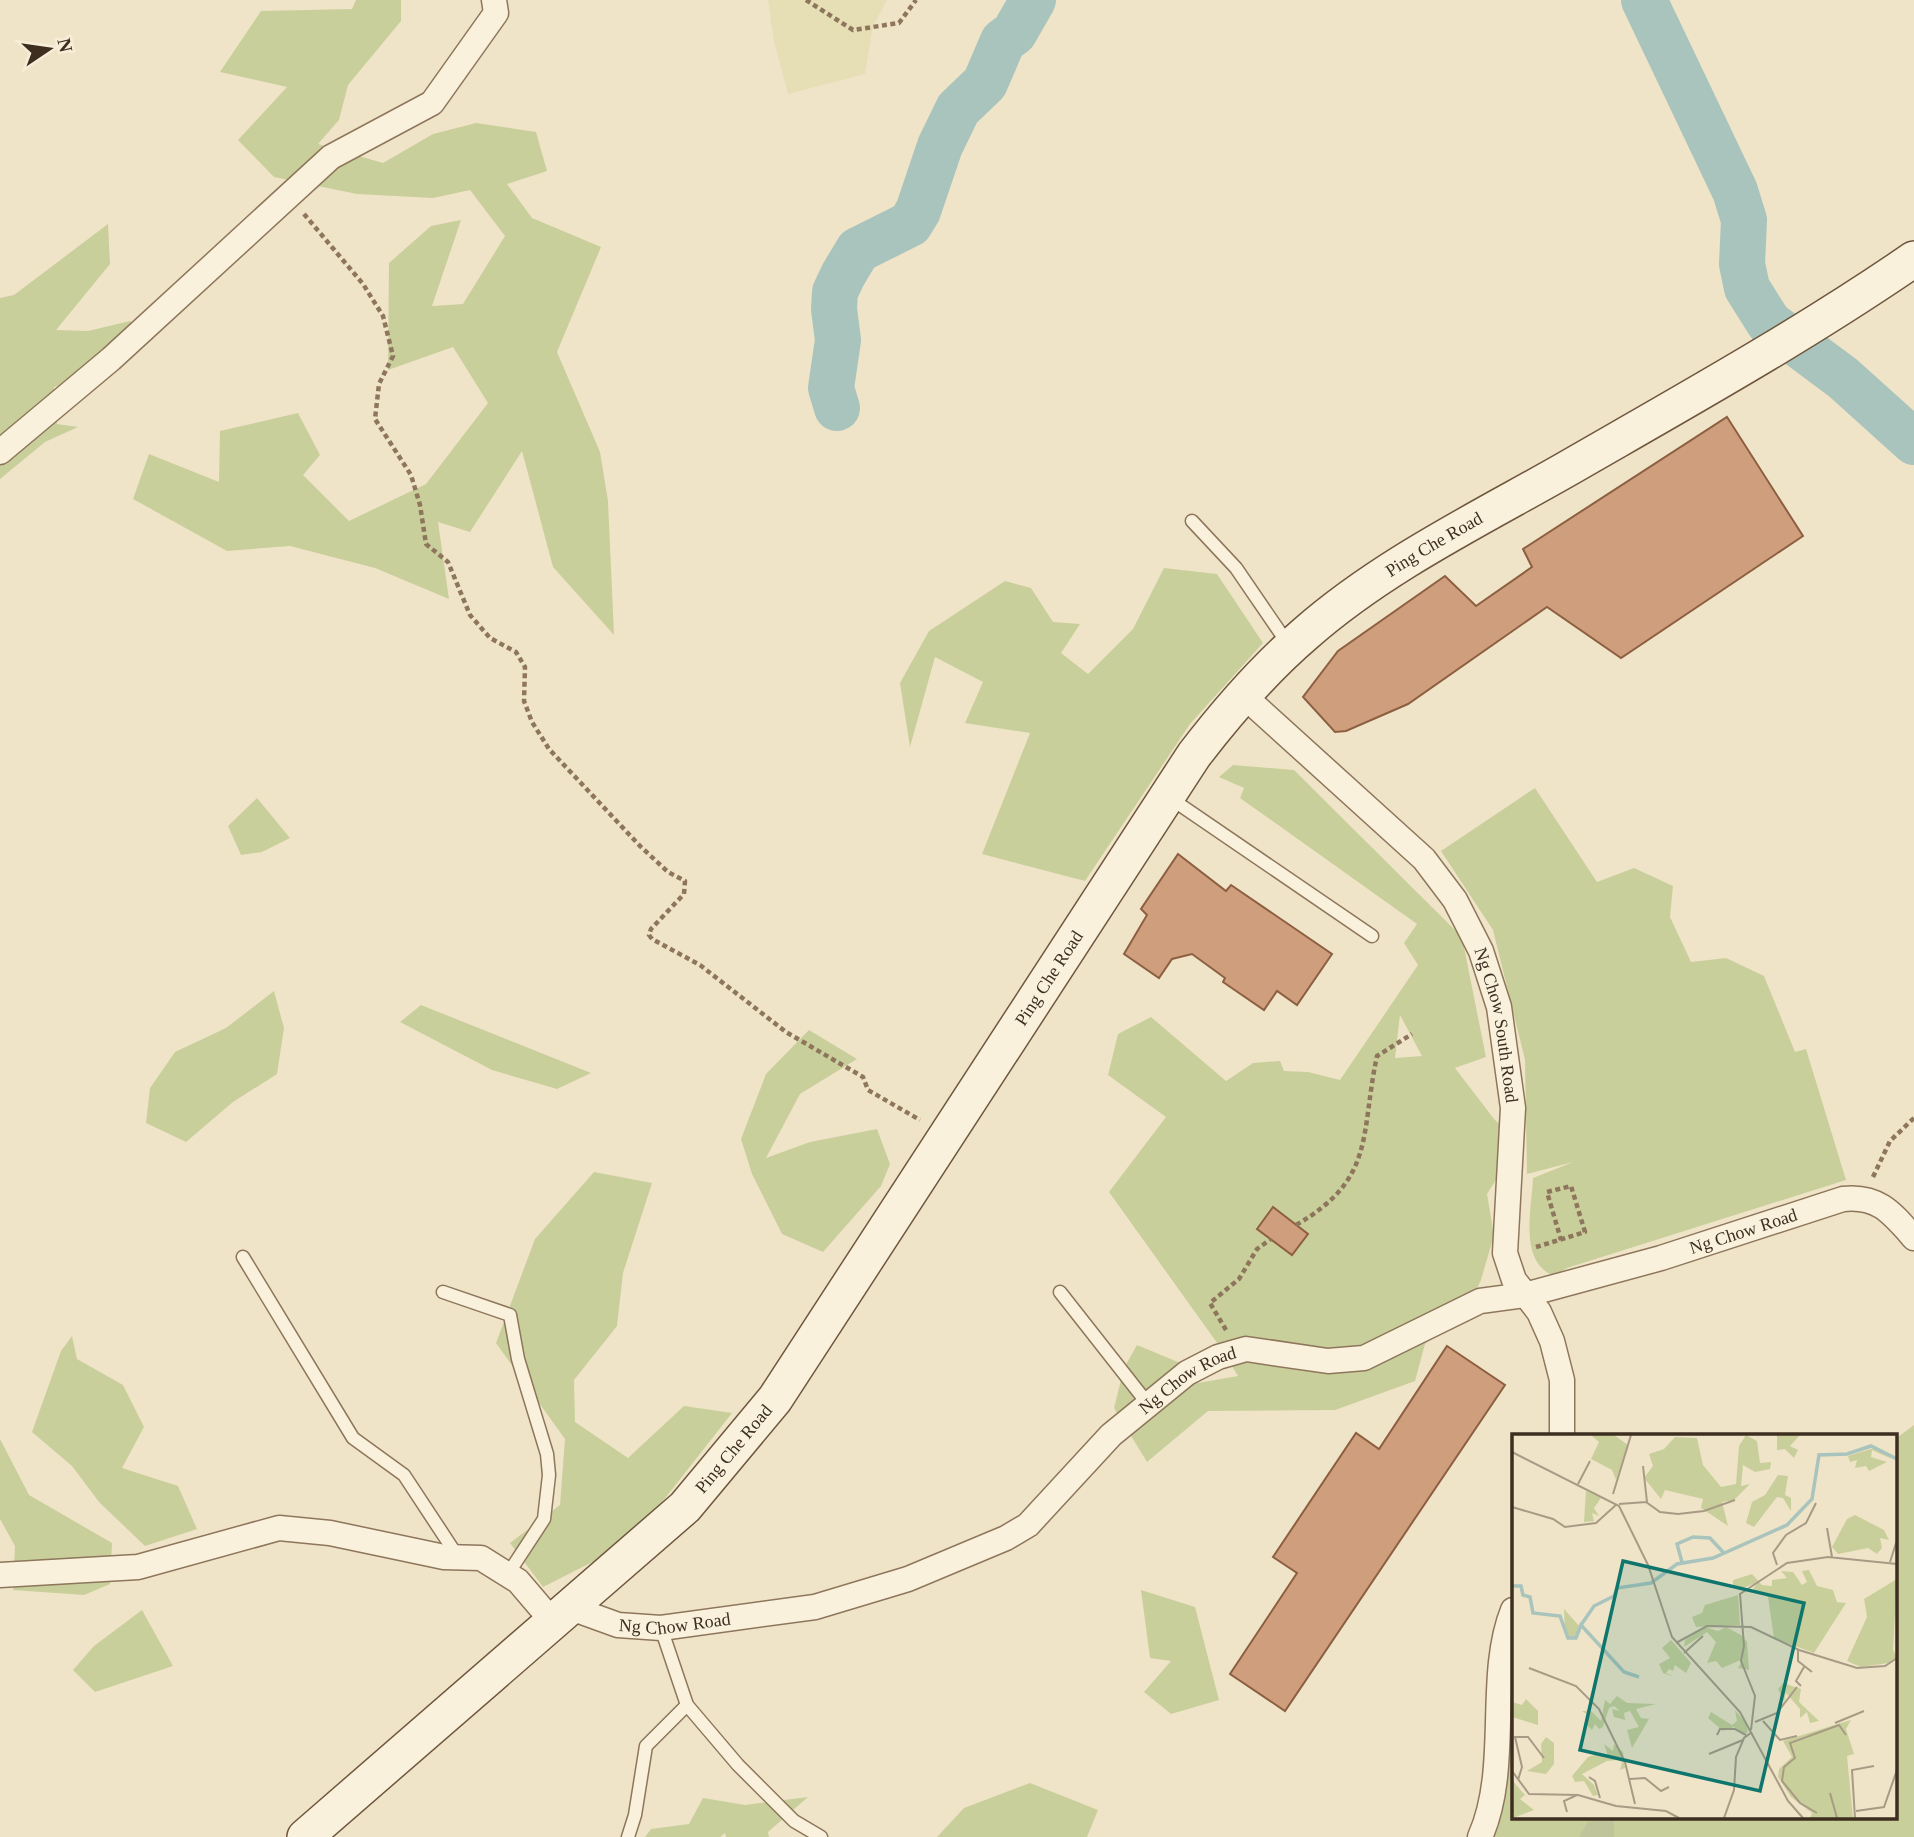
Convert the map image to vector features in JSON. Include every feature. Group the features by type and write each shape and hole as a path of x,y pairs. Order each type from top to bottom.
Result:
{"street":[{"path":"0,452 111,359 331,157 432,103 496,13 494,0"},
{"name":"Ping Che Road","path":"305,1837 685,1507 775,1399 1194,755 1243,695 1290,647 1353,597 1429,548 1749,363 1847,304 1914,259"},
{"name":"Ng Chow South Road","path":"1243,695 1424,859 1455,900 1481,951 1499,1007 1512,1089 1514,1136 1506,1253 1514,1280 1547,1326 1558,1361 1563,1402 1562,1434"},
{"path":"1864,1197 1891,1212 1914,1238"},
{"name":"Ng Chow Road","path":"562,1615 618,1625 661,1628 838,1601 908,1579 1006,1538 1028,1525 1111,1435 1148,1404 1199,1366 1237,1350 1256,1349 1328,1361 1364,1358 1473,1304 1525,1294 1661,1258 1831,1202 1864,1197"},
{"path":"0,1575 138,1567 279,1528 330,1533 458,1557 481,1558 508,1574 537,1600 562,1615"},
{"path":"1480,1837 1487,1822 1500,1728 1504,1641 1512,1613"}],"lane":[{"path":"1192,521 1236,568 1290,647"},
{"path":"1166,796 1372,936"},
{"path":"243,1257 353,1438 404,1475 458,1557"},
{"path":"443,1292 510,1315 518,1359 547,1454 549,1475 544,1519 508,1574"},
{"path":"1060,1292 1148,1404"},
{"path":"661,1628 687,1705 738,1765 794,1821 821,1837"},
{"path":"628,1837 635,1815 646,1746 687,1705"}],"path":[{"path":"806,0 853,30 899,23 916,0"},
{"path":"289,196 363,284 383,316 393,356 380,384 375,419 411,475 426,544 448,562 470,615 490,638 516,652 525,667 524,701 532,722 549,749 591,797 640,846 668,872 685,880 684,894 651,929 652,939 701,965 786,1032 863,1077 868,1090 920,1120"},
{"path":"1296,1225 1329,1204 1344,1186 1365,1138 1377,1056 1412,1034"},
{"path":"1864,1197 1890,1141 1914,1118"},
{"path":"1536,1247 1561,1240 1585,1232 1571,1186 1547,1192 1561,1240"},
{"path":"1230,1337 1210,1303 1239,1279 1256,1249 1271,1239"}],"shaded area":[{"path":"768,0 887,0 873,26 865,74 788,94 774,41"}],"green space":[{"path":"356,0 401,0 401,21 348,85 339,120 318,144 383,163 433,134 476,123 536,132 547,171 507,184 532,218 601,247 557,352 600,452 608,501 614,635 553,567 522,451 470,532 438,522 449,599 375,568 290,546 227,551 133,499 149,454 219,482 220,431 298,413 320,455 303,475 349,521 426,484 488,403 453,347 388,370 389,263 431,226 461,220 432,306 463,304 505,236 470,190 433,198 357,194 274,177 238,140 287,87 220,72 261,11 352,9"},
{"path":"108,224 110,264 56,330 88,331 130,321 154,338 106,378 54,387 57,424 78,427 45,442 0,479 0,298 14,295"},
{"path":"1164,568 1217,574 1263,643 1190,724 1085,881 982,854 1030,733 965,723 983,682 935,657 910,747 900,683 929,631 1005,581 1031,588 1053,622 1080,624 1061,653 1088,674 1133,629"},
{"path":"1233,765 1294,770 1462,937 1486,1057 1455,1068 1494,1119 1512,1136 1509,1159 1487,1194 1494,1235 1481,1280 1471,1301 1425,1344 1415,1381 1335,1410 1208,1411 1147,1462 1114,1408 1124,1368 1137,1345 1190,1367 1198,1383 1238,1376 1109,1192 1166,1117 1108,1075 1118,1034 1151,1017 1226,1081 1253,1063 1280,1061 1284,1071 1308,1072 1340,1080 1418,965 1404,943 1417,924 1240,798 1244,788 1219,777","holes":["1400,1015 1422,1056 1395,1058"]},
{"path":"1535,788 1597,882 1634,868 1673,886 1670,917 1691,962 1726,958 1764,976 1795,1052 1806,1049 1846,1180 1567,1268 1558,1274 1550,1274 1540,1266 1531,1244 1533,1178 1573,1162 1527,1174 1525,1060 1493,930 1441,851"},
{"path":"257,798 290,838 262,852 241,855 228,826"},
{"path":"274,991 284,1028 277,1074 233,1102 186,1142 146,1123 150,1088 175,1052 226,1028"},
{"path":"421,1005 591,1073 557,1089 492,1070 400,1022"},
{"path":"809,1030 857,1059 800,1094 766,1158 810,1142 877,1129 890,1164 881,1186 823,1252 782,1234 752,1174 741,1139 766,1074"},
{"path":"594,1172 652,1183 623,1273 617,1326 574,1380 575,1422 628,1458 684,1406 732,1413 630,1543 543,1587 510,1543 560,1505 565,1439 496,1343 535,1239"},
{"path":"72,1336 77,1359 123,1385 144,1427 122,1468 178,1486 197,1529 145,1546 99,1502 72,1466 32,1432 61,1351"},
{"path":"1914,1425 1914,1837 1474,1837 1500,1728 1512,1722 1512,1820 1896,1820 1898,1437"},
{"path":"0,1439 29,1495 112,1543 110,1584 84,1595 13,1590 15,1546 0,1519"},
{"path":"1141,1590 1195,1607 1219,1700 1171,1714 1144,1692 1171,1661 1150,1658"},
{"path":"142,1610 173,1666 95,1692 73,1670 94,1646"},
{"path":"1030,1783 1098,1810 1087,1837 937,1837 964,1808"},
{"path":"808,1797 768,1832 769,1837 726,1837 725,1833 720,1837 645,1837 651,1829 689,1824 703,1798 745,1805"},
{"path":"1589,1820 1614,1820 1614,1837 1579,1837"}],"building":[{"path":"1727,417 1803,536 1621,658 1547,607 1408,704 1346,731 1335,732 1303,697 1338,651 1445,576 1476,606 1532,567 1523,549"},
{"path":"1178,854 1226,891 1231,885 1332,954 1297,1005 1277,991 1264,1010 1223,982 1225,978 1192,954 1172,959 1159,978 1124,954 1147,915 1141,909"},
{"path":"1273,1207 1308,1234 1292,1255 1257,1229"},
{"path":"1447,1346 1505,1385 1285,1711 1230,1674 1297,1573 1273,1557 1356,1433 1379,1449"}],"waterway":[{"path":"837,408 831,388 838,340 834,309 835,292 843,275 858,250 910,224 918,211 940,146 958,109 985,83 1003,41 1014,33 1033,0"},
{"path":"1644,0 1735,191 1744,220 1742,264 1747,288 1769,323 1843,378 1914,442"}]}
